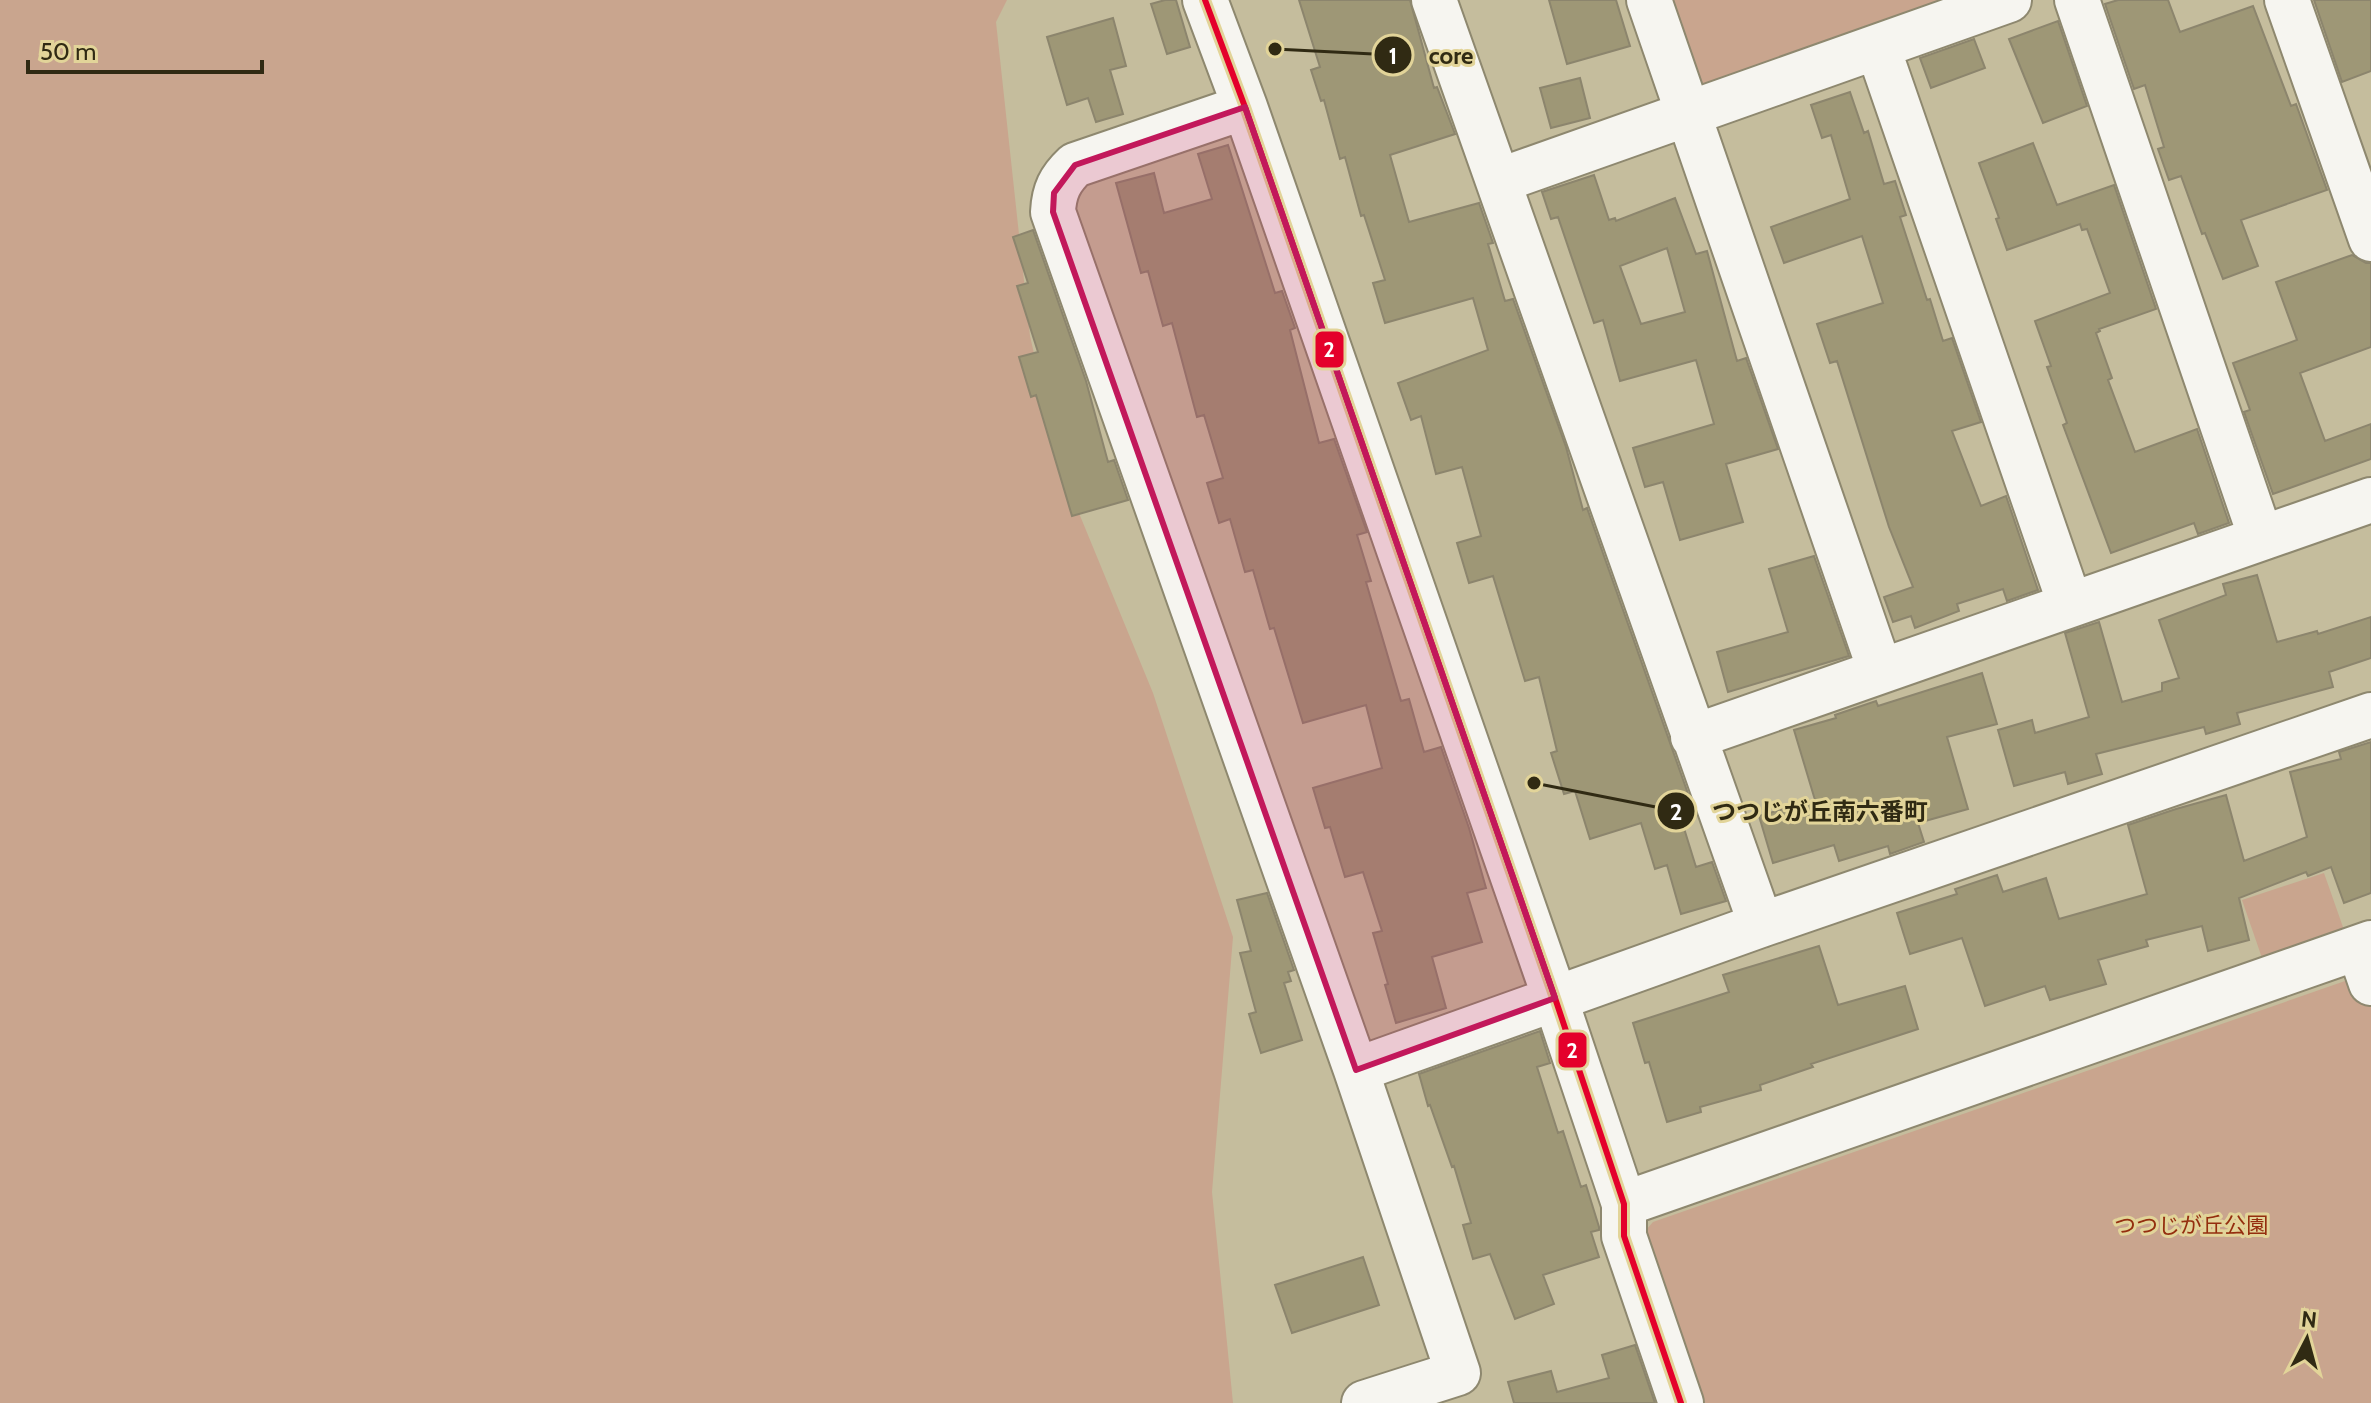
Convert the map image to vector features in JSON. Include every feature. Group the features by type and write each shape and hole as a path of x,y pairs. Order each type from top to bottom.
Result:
{"street":[{"path":"1205,0 1555,998 1624,1204 1624,1236 1681,1403"},
{"path":"1434,0 1761,925"},
{"path":"1649,0 1880,670"},
{"path":"1498,181 2009,0"},
{"path":"2077,0 2261,538"},
{"path":"2287,0 2371,239"},
{"path":"1878,48 2070,604"},
{"path":"1245,107 1075,165 1054,193 1053,212 1356,1070 1464,1388 1364,1403"},
{"path":"1693,737 2371,500"},
{"path":"1356,1070 1761,925 2371,715"},
{"path":"1624,1204 2367,958"}],"highlighted area":[{"path":"1245,107 1555,998 1356,1070 1053,212 1054,193 1075,165"}],"green space":[{"path":"0,0 1007,0 996,22 1030,336 1060,467 1153,693 1233,937 1212,1192 1233,1403 0,1403"},
{"path":"1663,0 1970,0 1715,86 1692,81"},
{"path":"2324,873 2344,930 2262,958 2242,900"},
{"name":"つつじが丘公園","path":"2371,972 2371,1403 1697,1403 1641,1244 1653,1222"}],"building":[{"path":"1176,0 1190,47 1167,54 1151,4"},
{"path":"1299,0 1410,0 1434,88 1437,87 1455,134 1390,155 1409,222 1479,203 1493,243 1488,244 1505,301 1513,299 1566,447 1583,510 1587,508 1692,805 1678,809 1696,867 1712,862 1726,901 1681,914 1667,865 1655,869 1641,823 1590,839 1575,791 1564,794 1551,753 1557,751 1539,677 1525,681 1493,576 1469,583 1457,543 1481,536 1462,467 1436,474 1421,416 1411,420 1398,383 1488,350 1473,298 1385,323 1373,283 1385,280 1364,215 1361,216 1345,157 1340,159 1324,100 1321,101 1311,70 1320,67"},
{"path":"1549,0 1616,0 1630,46 1567,64"},
{"path":"2118,0 2168,0 2180,32 2253,6 2291,106 2296,104 2327,190 2241,220 2258,266 2223,279 2205,233 2202,234 2181,176 2169,180 2158,149 2164,147 2145,85 2134,89 2105,4"},
{"path":"2314,0 2371,0 2371,71 2342,82"},
{"path":"1113,18 1126,66 1110,70 1123,114 1096,122 1088,98 1067,105 1047,37"},
{"path":"2058,21 2087,106 2043,123 2009,39"},
{"path":"1974,39 1985,68 1931,88 1920,58"},
{"path":"1580,78 1590,118 1551,128 1540,88"},
{"path":"1850,92 1864,133 1868,131 1884,184 1895,181 1906,215 1900,217 1927,300 1930,299 1943,341 1952,338 1981,422 1952,431 1981,506 2006,496 2038,590 2007,601 2003,589 1957,604 1959,611 1915,628 1911,616 1893,622 1884,597 1913,587 1889,527 1837,361 1830,363 1817,324 1883,303 1862,236 1784,263 1771,227 1850,199 1831,135 1822,138 1811,105"},
{"path":"2033,143 2057,205 2114,185 2156,309 2099,329 2096,333 2112,378 2108,380 2135,452 2197,429 2229,523 2198,534 2194,523 2111,553 2063,425 2067,423 2035,321 2110,293 2087,229 2082,230 2080,224 2007,250 1979,163"},
{"path":"1228,145 1275,293 1282,291 1295,328 1290,330 1319,443 1334,439 1367,532 1357,535 1371,581 1366,582 1401,701 1409,699 1424,752 1441,747 1486,888 1467,893 1482,942 1432,957 1446,1008 1396,1023 1373,933 1382,931 1363,872 1345,877 1330,827 1325,828 1313,788 1382,768 1366,705 1303,723 1253,570 1245,572 1230,519 1219,523 1207,483 1223,478 1204,415 1197,417 1172,323 1163,326 1148,271 1141,273 1116,183 1154,173 1164,213 1212,199 1198,154"},
{"path":"1594,175 1609,220 1615,218 1616,221 1675,198 1696,254 1707,251 1737,361 1746,358 1778,449 1726,464 1743,522 1680,540 1663,482 1645,487 1633,448 1714,424 1696,360 1620,381 1603,320 1594,323 1558,217 1551,219 1542,192","holes":["1667,248 1685,312 1641,324 1620,266"]},
{"path":"1033,230 1086,381 1108,462 1114,460 1128,500 1072,516 1036,395 1031,397 1019,357 1038,352 1017,286 1028,283 1013,237"},
{"path":"2352,255 2371,263 2371,347 2300,373 2325,441 2371,424 2371,459 2273,494 2244,412 2250,410 2233,363 2297,340 2276,282"},
{"path":"1814,556 1849,656 1728,692 1717,652 1788,632 1769,569"},
{"path":"2257,575 2277,642 2317,631 2318,634 2371,617 2371,658 2329,672 2333,687 2237,713 2240,724 2206,734 2204,727 2096,754 2102,774 2068,784 2065,772 2014,786 1998,730 2032,720 2035,733 2089,717 2065,633 2099,622 2122,702 2162,691 2162,683 2179,678 2159,620 2226,595 2223,584"},
{"path":"1982,673 1997,724 1947,737 1968,809 1918,823 1924,842 1890,854 1888,846 1839,861 1834,845 1773,863 1759,816 1815,800 1794,730 1836,718 1835,715 1876,701 1878,706"},
{"path":"2371,742 2371,893 2344,903 2331,867 2308,876 2306,872 2239,898 2249,940 2208,951 2202,926 2146,940 2148,946 2098,960 2106,984 2050,1000 2045,986 1985,1006 1962,938 1910,954 1897,913 1957,894 1955,889 1997,875 2003,892 2046,878 2059,919 2147,894 2128,825 2176,809 2226,795 2244,861 2307,837 2290,772 2341,759 2339,752"},
{"path":"1267,893 1294,970 1288,972 1291,981 1284,983 1302,1040 1261,1053 1249,1014 1256,1012 1240,953 1251,951 1237,900"},
{"path":"1819,946 1838,1005 1905,986 1918,1029 1811,1064 1813,1067 1760,1085 1761,1090 1700,1107 1701,1112 1667,1122 1649,1062 1645,1063 1633,1023 1729,992 1723,975"},
{"path":"1540,1031 1550,1063 1537,1067 1558,1133 1563,1131 1581,1187 1586,1185 1599,1227 1599,1230 1591,1232 1599,1257 1543,1275 1554,1304 1515,1319 1490,1254 1473,1259 1463,1225 1471,1223 1454,1166 1428,1106 1419,1074"},
{"path":"1363,1257 1379,1305 1292,1333 1275,1285"},
{"path":"1635,1345 1655,1403 1514,1403 1508,1382 1551,1371 1557,1392 1609,1378 1602,1355"}],"transit line":[{"name":"2","path":"1205,0 1555,998 1624,1204 1624,1236 1681,1403"}],"place":[{"name":"core","path":"1275,49"},
{"name":"つつじが丘南六番町","path":"1534,783"}]}
